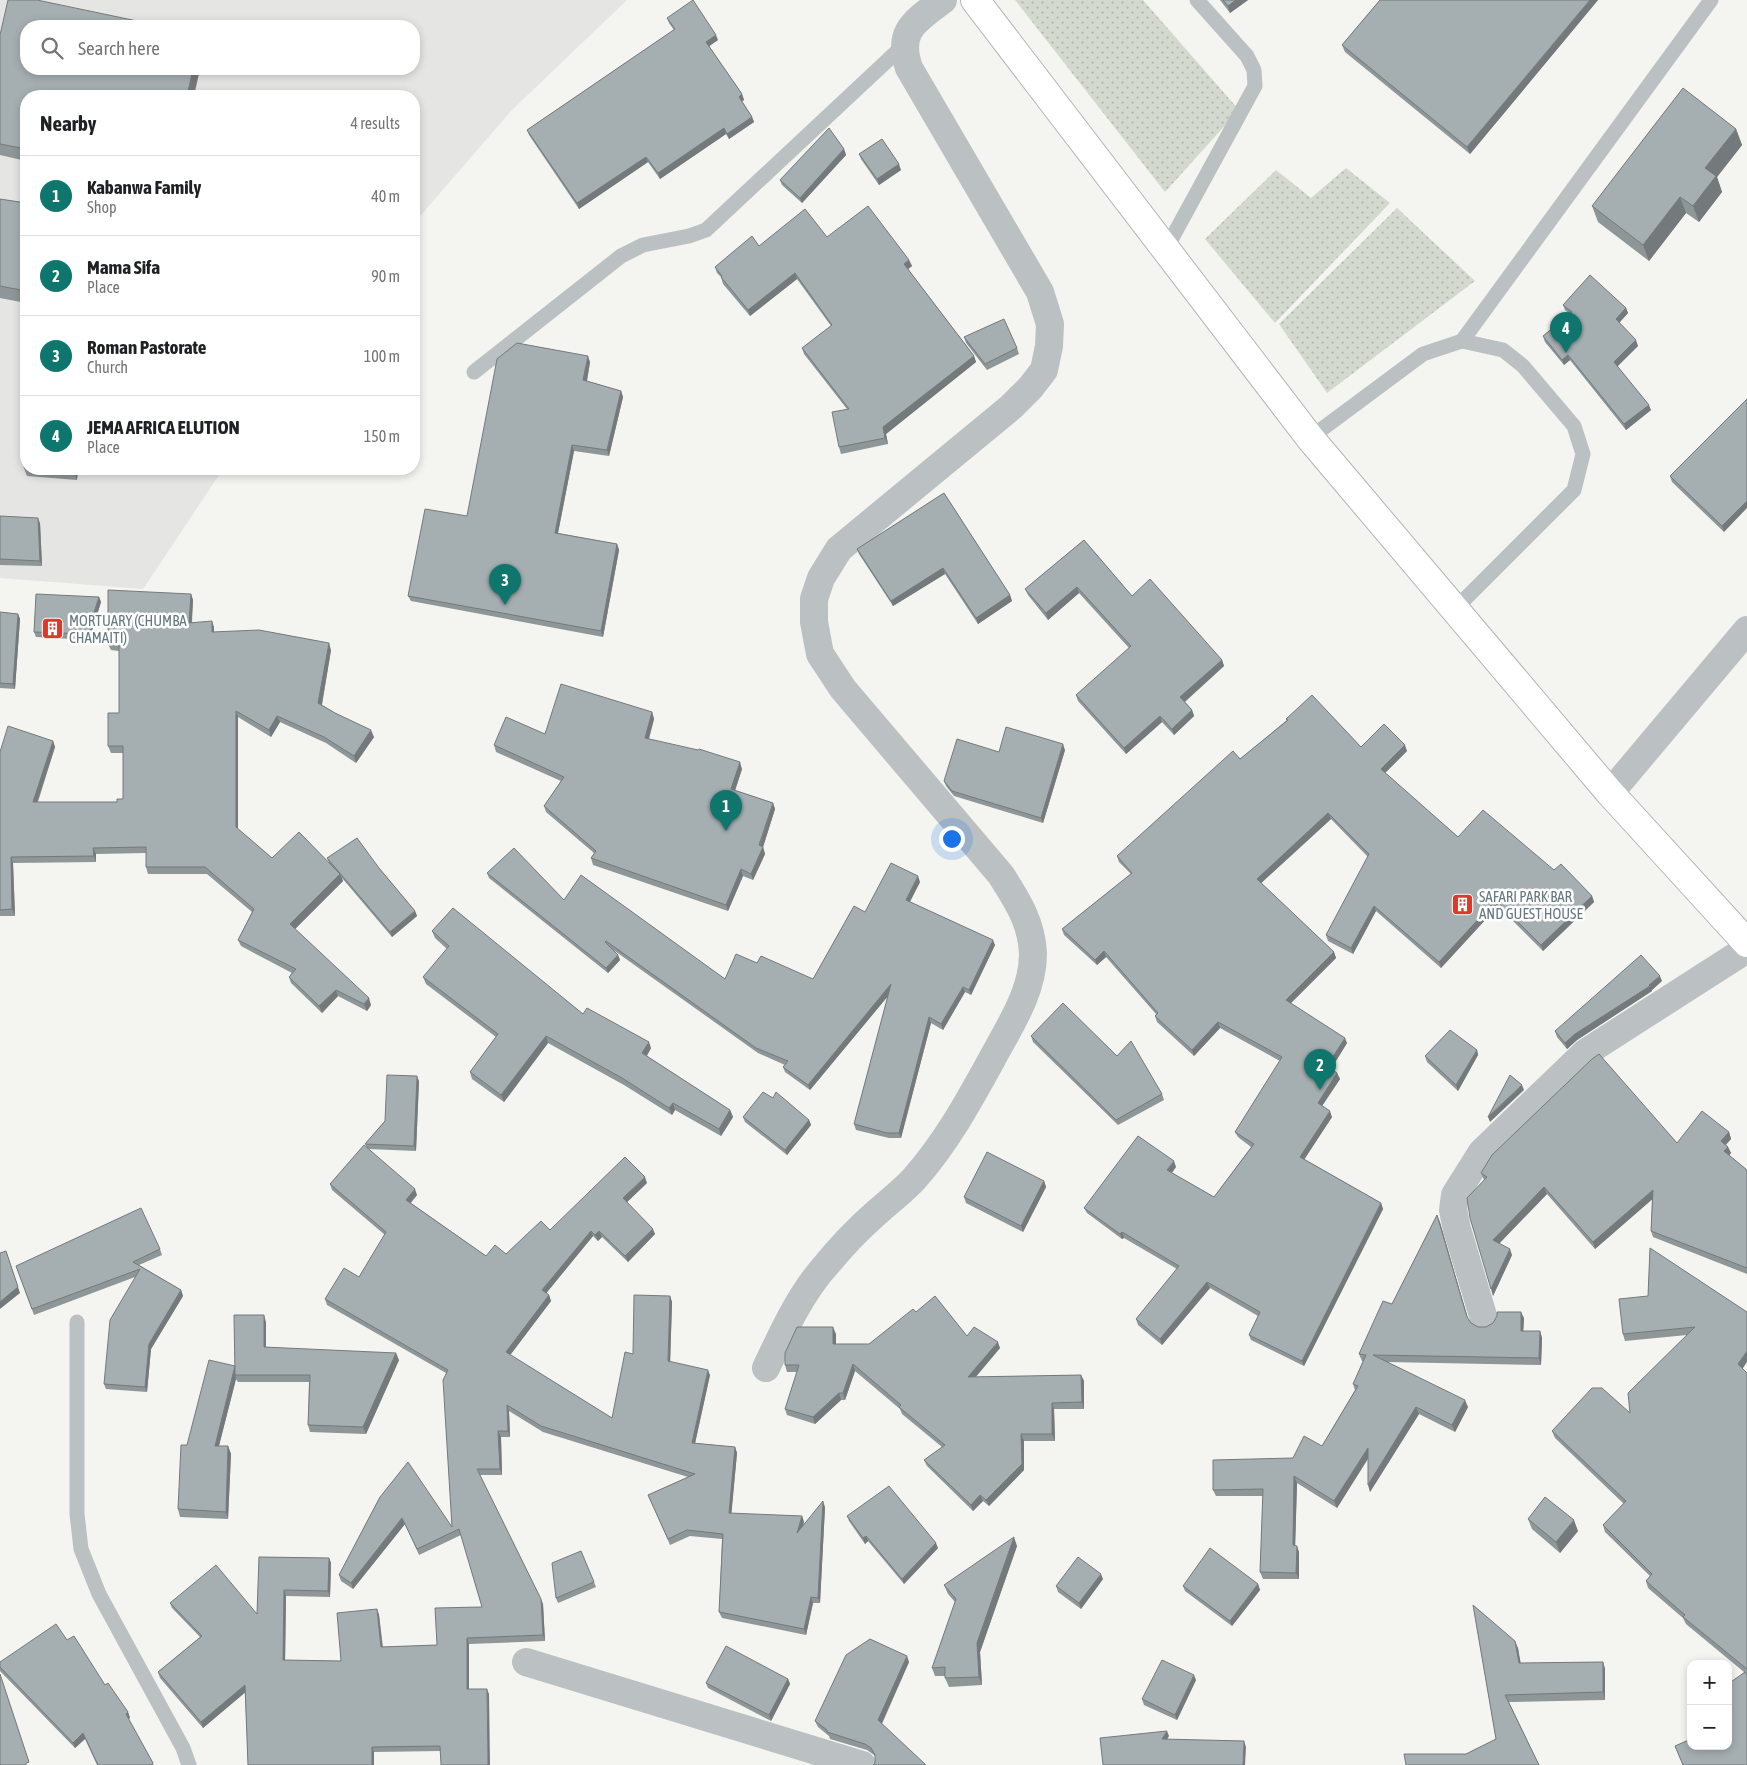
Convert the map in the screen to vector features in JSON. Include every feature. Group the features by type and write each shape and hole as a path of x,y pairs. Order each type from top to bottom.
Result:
{"highway":[{"path":"976,0 1310,438 1610,794 1747,943"}],"street":[{"path":"766,1368 790,1316 826,1265 872,1217 913,1180 966,1107 1014,1018 1029,983 1033,955 1030,929 1021,907 1001,874 843,689 820,654 814,622 814,599 821,578 839,549 1011,407 1031,387 1044,370 1049,346 1050,324 1040,292 909,68 904,55 908,30 943,0"},
{"path":"1610,794 1747,630"},
{"path":"1484,1319 1453,1210 1455,1195 1482,1152 1585,1053 1747,949"},
{"path":"526,1662 862,1765"}],"lane":[{"path":"1166,249 1255,86 1254,70 1247,56 1197,0"},
{"path":"1462,341 1711,0"},
{"path":"474,372 621,256 643,245 689,236 706,230 905,44"},
{"path":"1310,438 1423,354 1462,341 1503,350 1523,366 1574,426 1584,454 1574,490 1454,610"},
{"path":"77,1322 77,1514 81,1549 100,1594 183,1748 189,1765"}],"shaded area":[{"path":"0,0 627,0 511,111 420,216 420,90 20,90 20,475 219,475 143,589 0,578"},
{"path":"1015,0 1143,0 1239,110 1165,192"},
{"path":"1346,168 1390,203 1275,323 1205,239 1276,170 1311,198"},
{"path":"1397,208 1475,281 1327,393 1279,324"}],"building":[{"path":"8,0 37,0 132,20 20,20 20,75 192,75 188,90 20,90 20,148 0,144 0,35"},
{"path":"693,0 716,35 706,42 742,94 739,97 752,117 727,134 724,128 658,173 646,157 577,203 527,130 675,29 667,18"},
{"path":"1223,0 1236,0 1228,6"},
{"path":"1380,0 1590,0 1467,147 1342,45"},
{"path":"1683,88 1736,129 1705,168 1716,176 1693,206 1680,197 1643,245 1592,206"},
{"path":"829,128 844,149 800,198 780,180"},
{"path":"882,139 899,164 877,179 859,154"},
{"path":"0,199 20,202 20,290 0,286"},
{"path":"868,206 909,260 904,264 974,356 883,427 885,438 839,447 832,412 849,409 802,348 832,325 795,273 748,310 715,267 752,236 759,246 805,209 827,237"},
{"path":"1590,275 1626,308 1616,319 1636,340 1614,362 1649,405 1624,424 1568,355 1562,360 1543,336 1572,312 1563,305"},
{"path":"1004,319 1017,348 985,364 964,337"},
{"path":"517,343 588,356 583,380 621,391 607,450 572,445 555,533 617,544 601,631 408,596 425,509 467,516 497,359"},
{"path":"1747,399 1747,501 1722,526 1670,476"},
{"path":"944,493 1010,595 976,618 943,568 891,601 857,549"},
{"path":"0,516 38,518 40,561 0,559"},
{"path":"1084,540 1132,596 1150,579 1222,660 1180,697 1192,710 1172,729 1160,716 1124,748 1076,695 1131,646 1077,587 1046,613 1025,589"},
{"path":"108,590 191,594 189,623 212,621 212,632 259,630 329,643 318,703 371,730 354,756 324,737 277,716 269,730 236,711 236,827 272,858 299,832 340,874 290,924 369,998 364,1004 336,990 319,1006 289,977 296,969 238,940 254,909 205,867 146,867 146,847 93,848 94,856 11,857 12,909 0,910 0,752 8,726 53,741 33,802 117,802 117,799 123,799 123,746 108,746 108,713 119,713 119,644 108,644"},
{"path":"36,594 99,597 87,634 34,632"},
{"path":"0,612 18,614 13,684 0,683"},
{"path":"561,684 652,712 645,738 699,749 740,762 731,789 773,803 759,845 763,847 751,874 741,869 726,905 591,858 596,851 544,806 564,777 494,745 506,717 545,734"},
{"path":"1312,695 1361,747 1384,724 1405,745 1381,769 1458,837 1483,810 1554,870 1561,864 1592,896 1541,945 1496,900 1439,962 1374,906 1351,948 1326,935 1369,854 1328,813 1257,879 1334,952 1286,1000 1345,1038 1327,1066 1337,1073 1318,1103 1330,1111 1300,1157 1381,1203 1302,1361 1249,1335 1260,1312 1207,1282 1160,1339 1136,1319 1179,1266 1122,1232 1120,1234 1084,1208 1138,1136 1174,1161 1167,1170 1214,1197 1254,1144 1235,1132 1282,1057 1218,1022 1192,1050 1155,1016 1158,1013 1104,951 1095,960 1062,929 1132,873 1117,856 1233,751 1240,759 1288,720 1286,719"},
{"path":"1006,727 1063,744 1041,818 952,791 944,781 957,739 999,752"},
{"path":"357,838 415,911 390,932 327,858"},
{"path":"514,848 564,900 581,875 725,979 736,954 757,963 761,956 813,979 854,906 865,912 891,863 918,876 906,900 993,940 969,990 963,987 941,1024 929,1017 899,1133 887,1133 854,1124 891,984 808,1085 783,1067 788,1061 756,1048 606,941 618,955 606,968 487,873"},
{"path":"453,908 583,1014 587,1008 649,1042 642,1053 730,1110 719,1129 673,1103 669,1108 622,1078 546,1036 501,1095 470,1072 498,1034 423,977 449,946 432,931"},
{"path":"1641,955 1660,976 1650,986 1575,1034 1565,1043 1555,1031"},
{"path":"1063,1003 1117,1056 1131,1041 1162,1094 1116,1120 1031,1036"},
{"path":"1450,1030 1477,1050 1456,1085 1425,1056"},
{"path":"1599,1054 1677,1143 1702,1111 1729,1132 1721,1141 1728,1147 1724,1151 1747,1170 1747,1268 1651,1231 1653,1190 1593,1242 1544,1187 1493,1240 1510,1249 1491,1289 1470,1218 1467,1198 1487,1177 1481,1173 1492,1155"},
{"path":"387,1075 417,1076 414,1146 365,1144 385,1121"},
{"path":"1510,1075 1522,1085 1488,1117"},
{"path":"763,1092 773,1098 776,1092 809,1120 785,1150 743,1117"},
{"path":"364,1145 415,1189 406,1200 486,1256 495,1245 506,1254 541,1221 550,1230 625,1157 645,1177 623,1198 653,1229 625,1256 599,1231 595,1235 591,1231 542,1290 549,1295 506,1352 612,1418 625,1352 633,1354 634,1295 670,1296 668,1361 708,1370 692,1443 735,1447 729,1513 802,1516 797,1533 823,1501 818,1598 811,1597 804,1629 719,1612 723,1534 687,1530 668,1539 648,1495 695,1474 541,1426 507,1405 508,1431 498,1431 500,1469 477,1469 541,1599 543,1635 467,1638 467,1689 487,1689 488,1765 441,1765 440,1746 372,1747 372,1765 248,1765 245,1685 201,1722 158,1672 202,1636 170,1603 216,1565 257,1614 259,1557 329,1558 328,1591 284,1590 283,1660 341,1661 337,1613 377,1609 381,1647 437,1645 435,1608 482,1607 459,1529 417,1549 402,1518 351,1583 339,1575 380,1497 408,1462 452,1527 443,1380 448,1370 325,1299 344,1268 359,1277 386,1232 330,1184"},
{"path":"987,1152 1044,1181 1021,1226 964,1197"},
{"path":"141,1208 160,1249 133,1262 181,1290 149,1344 145,1387 104,1384 110,1320 140,1269 32,1309 16,1266"},
{"path":"1437,1215 1467,1317 1471,1323 1478,1327 1486,1327 1493,1323 1497,1312 1521,1312 1521,1331 1540,1331 1539,1358 1373,1355 1465,1400 1452,1425 1416,1407 1368,1485 1368,1448 1334,1501 1294,1476 1293,1545 1297,1546 1296,1573 1260,1572 1263,1489 1213,1490 1213,1460 1293,1458 1304,1436 1322,1446 1358,1386 1353,1384 1366,1355 1359,1354 1383,1301 1392,1304"},
{"path":"1650,1248 1747,1312 1747,1351 1738,1364 1747,1373 1747,1669 1683,1617 1685,1615 1646,1581 1652,1574 1603,1525 1626,1501 1552,1431 1592,1388 1602,1388 1630,1413 1628,1393 1695,1327 1623,1334 1619,1299 1648,1296"},
{"path":"6,1251 18,1287 0,1302 0,1253"},
{"path":"935,1296 967,1336 974,1327 998,1342 968,1377 1081,1375 1082,1402 1052,1403 1052,1434 1021,1434 1022,1464 986,1500 980,1495 971,1505 924,1460 945,1445 899,1407 901,1405 853,1364 843,1393 839,1393 813,1417 785,1409 799,1365 785,1365 785,1353 797,1327 833,1327 833,1344 869,1344 913,1309 916,1312"},
{"path":"234,1315 264,1315 264,1347 396,1353 363,1427 308,1425 310,1375 235,1375"},
{"path":"209,1360 235,1366 215,1446 228,1446 226,1512 178,1509 181,1445 187,1445"},
{"path":"889,1486 936,1543 902,1579 866,1536 863,1538 847,1516"},
{"path":"1545,1497 1574,1520 1556,1542 1528,1519"},
{"path":"1014,1537 977,1643 979,1677 945,1678 945,1667 932,1668 956,1599 944,1585"},
{"path":"1210,1548 1258,1584 1230,1621 1183,1586"},
{"path":"581,1551 594,1582 556,1598 552,1563"},
{"path":"1078,1557 1101,1574 1079,1603 1056,1586"},
{"path":"1473,1605 1515,1641 1519,1663 1603,1662 1603,1692 1505,1695 1539,1765 1406,1765 1404,1754 1466,1754 1496,1739"},
{"path":"56,1624 67,1640 74,1636 105,1685 108,1683 128,1712 126,1714 153,1763 151,1765 98,1765 83,1733 73,1743 0,1667 0,1662"},
{"path":"870,1639 907,1656 878,1720 926,1765 873,1765 875,1763 875,1755 871,1748 865,1744 827,1732 815,1721 846,1655"},
{"path":"726,1646 788,1679 769,1715 706,1683"},
{"path":"1162,1660 1194,1675 1175,1715 1142,1699"},
{"path":"1745,1672 1747,1675 1747,1765 1683,1765 1675,1746 1687,1741 1687,1750 1732,1750 1732,1681"},
{"path":"0,1674 29,1762 26,1765 0,1765"},
{"path":"1167,1731 1162,1739 1244,1741 1243,1765 1103,1765 1100,1738"}],"place":[{"name":"JEMA AFRICA ELUTION","path":"1566,353"},
{"name":"Roman Pastorate","path":"505,605"},
{"name":"MORTUARY (CHUMBA CHAMAITI)","path":"53,629"},
{"name":"Kabanwa Family","path":"726,831"},
{"name":"SAFARI PARK BAR AND GUEST HOUSE","path":"1463,905"},
{"name":"Mama Sifa","path":"1320,1090"}]}
